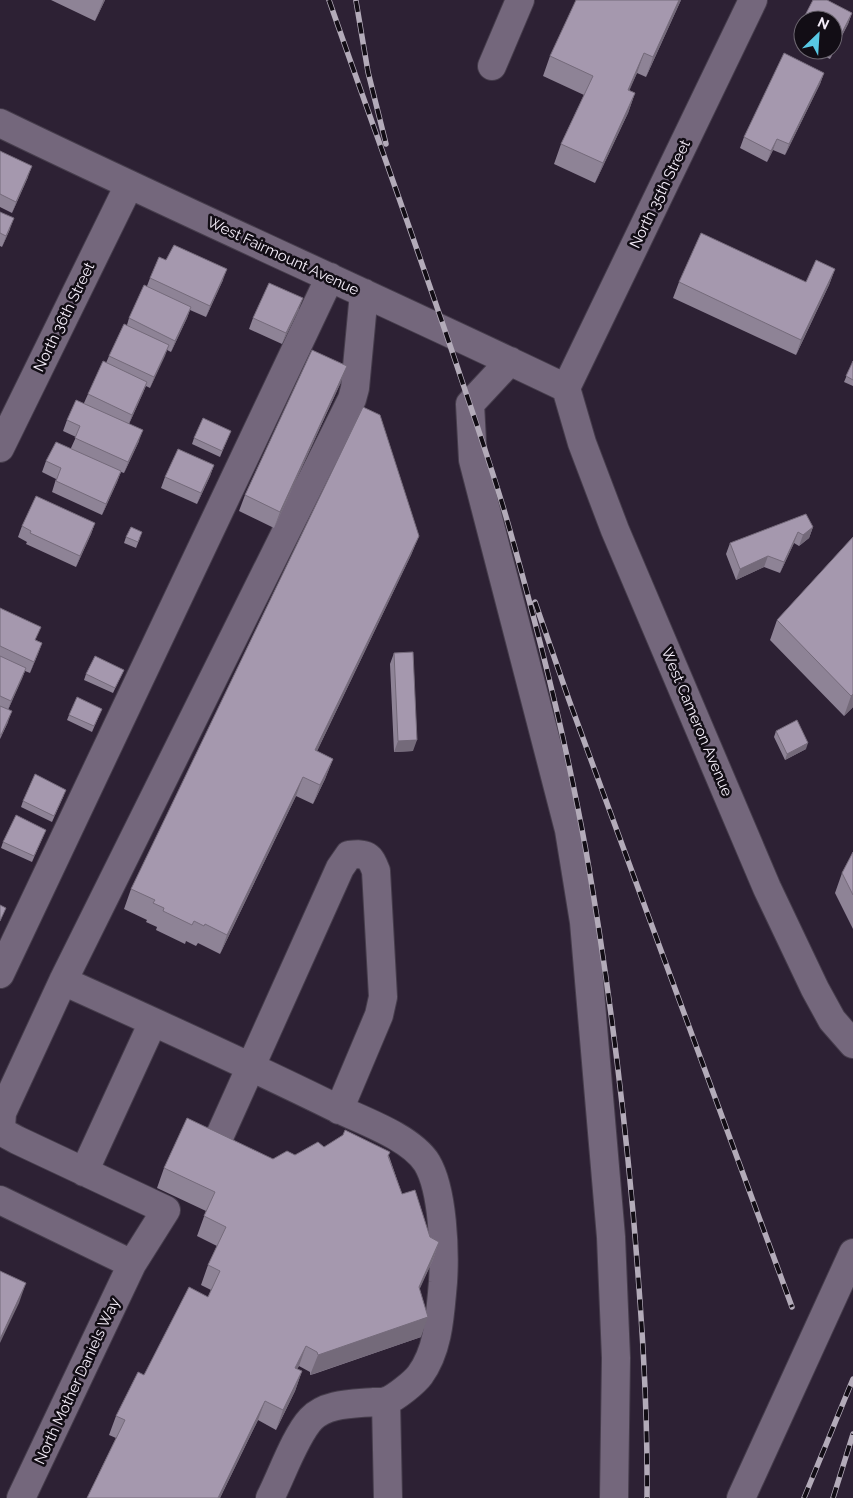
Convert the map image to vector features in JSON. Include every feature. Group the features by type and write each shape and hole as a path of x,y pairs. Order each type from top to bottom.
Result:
{"street":[{"path":"492,66 520,0"},
{"name":"North 35th Street","path":"566,388 753,0"},
{"name":"West Fairmount Avenue","path":"0,123 566,388"},
{"name":"North 36th Street","path":"0,448 129,185"},
{"path":"0,974 330,277"},
{"path":"153,1022 84,1172 17,1140 6,1134 1,1128 0,1120 2,1113 63,981 352,399 355,388 364,293"},
{"path":"510,361 470,404 473,460 569,830 584,922 611,1237 616,1358 614,1498"},
{"name":"West Cameron Avenue","path":"566,388 582,443 615,530 767,888 832,1020 853,1044"},
{"path":"212,1153 340,868 349,855 362,853 372,859 376,871 383,997 379,1015 339,1110"},
{"path":"63,981 380,1128 414,1148 427,1162 437,1186 444,1270 439,1324 432,1354 420,1375 410,1385 386,1401 332,1406 312,1418 301,1433 270,1498"},
{"name":"North Mother Daniels Way","path":"21,1498 132,1264 176,1206 84,1172"},
{"path":"0,1200 132,1264"},
{"path":"741,1498 853,1253"},
{"path":"386,1401 388,1498"}],"building":[{"path":"576,0 679,0 653,57 644,53 628,90 635,93 603,163 561,144 593,76 550,56"},
{"path":"813,0 827,0 852,13 843,30 843,10 808,10"},
{"path":"784,53 793,58 793,60 798,60 824,73 789,144 777,139 771,151 744,137"},
{"path":"0,151 32,166 16,202 0,194"},
{"path":"0,212 14,218 6,236 0,233"},
{"path":"701,233 806,282 816,260 835,269 801,340 679,282"},
{"path":"174,245 227,269 210,306 150,278 159,257 166,260"},
{"path":"269,283 303,298 286,333 253,318"},
{"path":"144,285 191,307 175,341 129,318"},
{"path":"124,324 169,345 154,377 109,356"},
{"path":"312,350 347,366 280,512 245,495"},
{"path":"103,361 147,382 132,415 88,394"},
{"path":"853,361 853,380 846,376"},
{"path":"76,400 143,430 128,462 75,438 80,426 67,420"},
{"path":"363,407 380,415 419,536 315,750 333,759 320,785 303,777 227,935 205,924 204,926 194,921 192,925 163,911 164,908 153,903 155,900 131,889"},
{"path":"203,418 231,431 222,451 194,438"},
{"path":"56,442 121,471 106,504 56,481 61,468 46,461"},
{"path":"178,449 214,465 201,493 165,477"},
{"path":"36,496 95,523 80,556 30,533 31,531 22,526"},
{"path":"806,514 813,527 803,535 798,532 784,562 768,556 740,569 730,543"},
{"path":"131,527 142,532 138,542 126,537"},
{"path":"853,537 853,694 851,696 777,620"},
{"path":"0,608 41,627 35,640 42,643 34,662 0,646"},
{"path":"413,652 417,740 398,741 394,653"},
{"path":"0,656 26,668 11,701 0,696"},
{"path":"95,656 124,670 115,688 86,674"},
{"path":"77,697 102,709 94,726 69,715"},
{"path":"0,706 12,711 1,735 0,735"},
{"path":"797,720 808,743 787,754 776,731"},
{"path":"35,774 66,790 54,816 23,801"},
{"path":"16,815 46,830 34,856 3,842"},
{"path":"853,852 853,895 842,873"},
{"path":"0,905 6,908 0,921"},
{"path":"187,1118 273,1159 287,1151 295,1155 318,1142 324,1147 343,1135 345,1130 390,1152 388,1156 402,1194 415,1190 430,1237 439,1242 419,1287 428,1317 318,1355 317,1352 306,1346 295,1368 302,1371 283,1410 265,1401 218,1498 87,1498 125,1420 116,1416 138,1372 144,1375 189,1287 208,1297 220,1271 208,1265 226,1227 204,1216 215,1192 164,1168"},
{"path":"0,1271 26,1283 0,1339"}],"railway":[{"path":"329,0 431,290 497,486 540,643 570,768 601,941 624,1121 641,1319 645,1391 647,1498"},
{"path":"356,1 368,72 386,144"},
{"path":"535,602 569,700 792,1307"},
{"path":"804,1498 853,1379"},
{"path":"833,1498 853,1434"}]}
